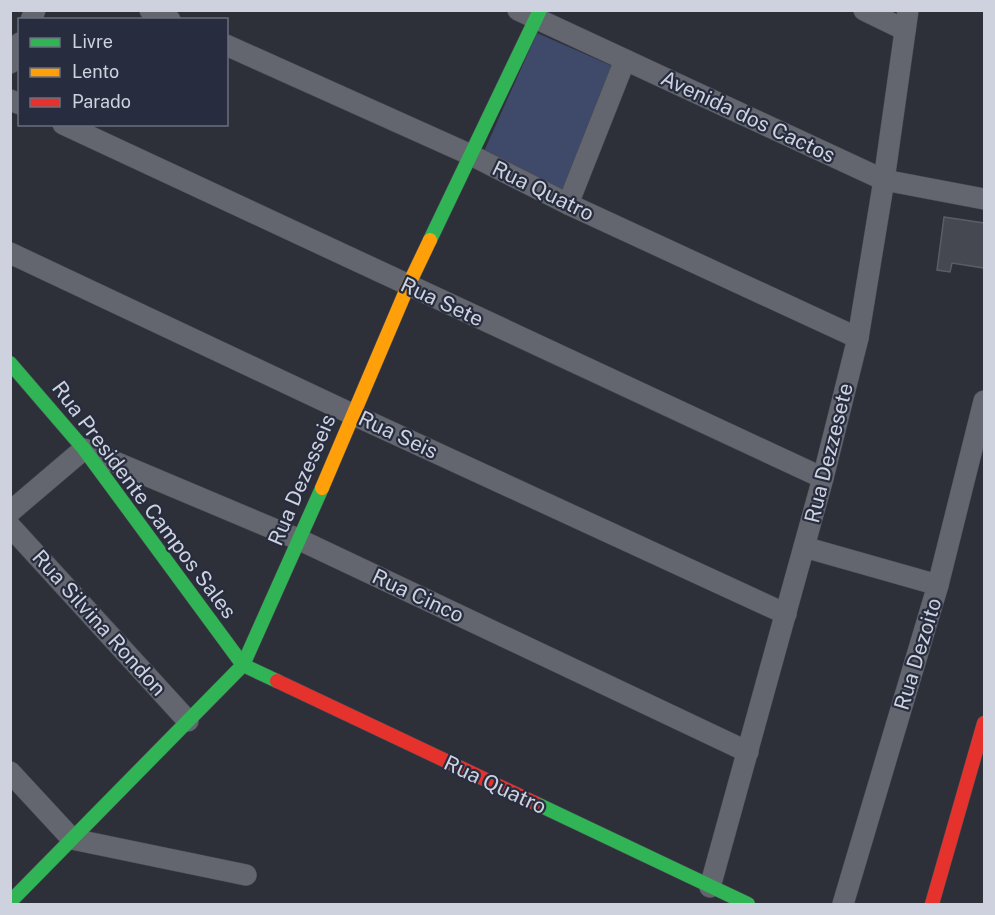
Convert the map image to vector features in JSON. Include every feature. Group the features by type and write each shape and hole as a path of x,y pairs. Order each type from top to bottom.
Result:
{"street":[{"path":"150,10 166,18"},
{"path":"864,10 907,20"},
{"name":"Avenida dos Cactos","path":"532,13 625,60 884,180 984,199"},
{"name":"Rua Dezesseis","path":"10,902 243,665 300,540 408,286 471,155 532,13"},
{"name":"Rua Dezzesete","path":"710,887 823,478 858,338 907,20"},
{"name":"Rua Quatro","path":"228,46 471,155 568,204 858,338"},
{"path":"10,63 18,48"},
{"path":"568,204 625,60"},
{"name":"Rua Sete","path":"67,126 823,478"},
{"name":"Rua Seis","path":"10,253 786,614"},
{"name":"Rua Presidente Campos Sales","path":"10,363 84,449 243,665"},
{"name":"Rua Dezoito","path":"843,904 938,585 984,401"},
{"path":"10,512 84,449"},
{"name":"Rua Cinco","path":"84,449 300,540 748,752"},
{"name":"Rua Silvina Rondon","path":"10,526 188,721"},
{"path":"804,547 938,585"},
{"name":"Rua Quatro","path":"243,665 748,904"},
{"path":"932,904 984,723"},
{"path":"10,772 72,839 246,875"}],"shaded area":[{"path":"537,33 619,69 563,194 481,158"}],"building":[{"path":"944,217 984,223 984,268 952,263 950,272 937,270"}],"traffic: fast":[{"path":"430,240 540,10"},
{"path":"10,363 84,449 243,665 277,681"},
{"path":"10,902 243,665 322,488"},
{"path":"535,803 748,904"}],"traffic: slow":[{"path":"322,488 408,286 430,240"}],"traffic: jam":[{"path":"277,681 535,803"},
{"path":"932,904 984,723"}]}
